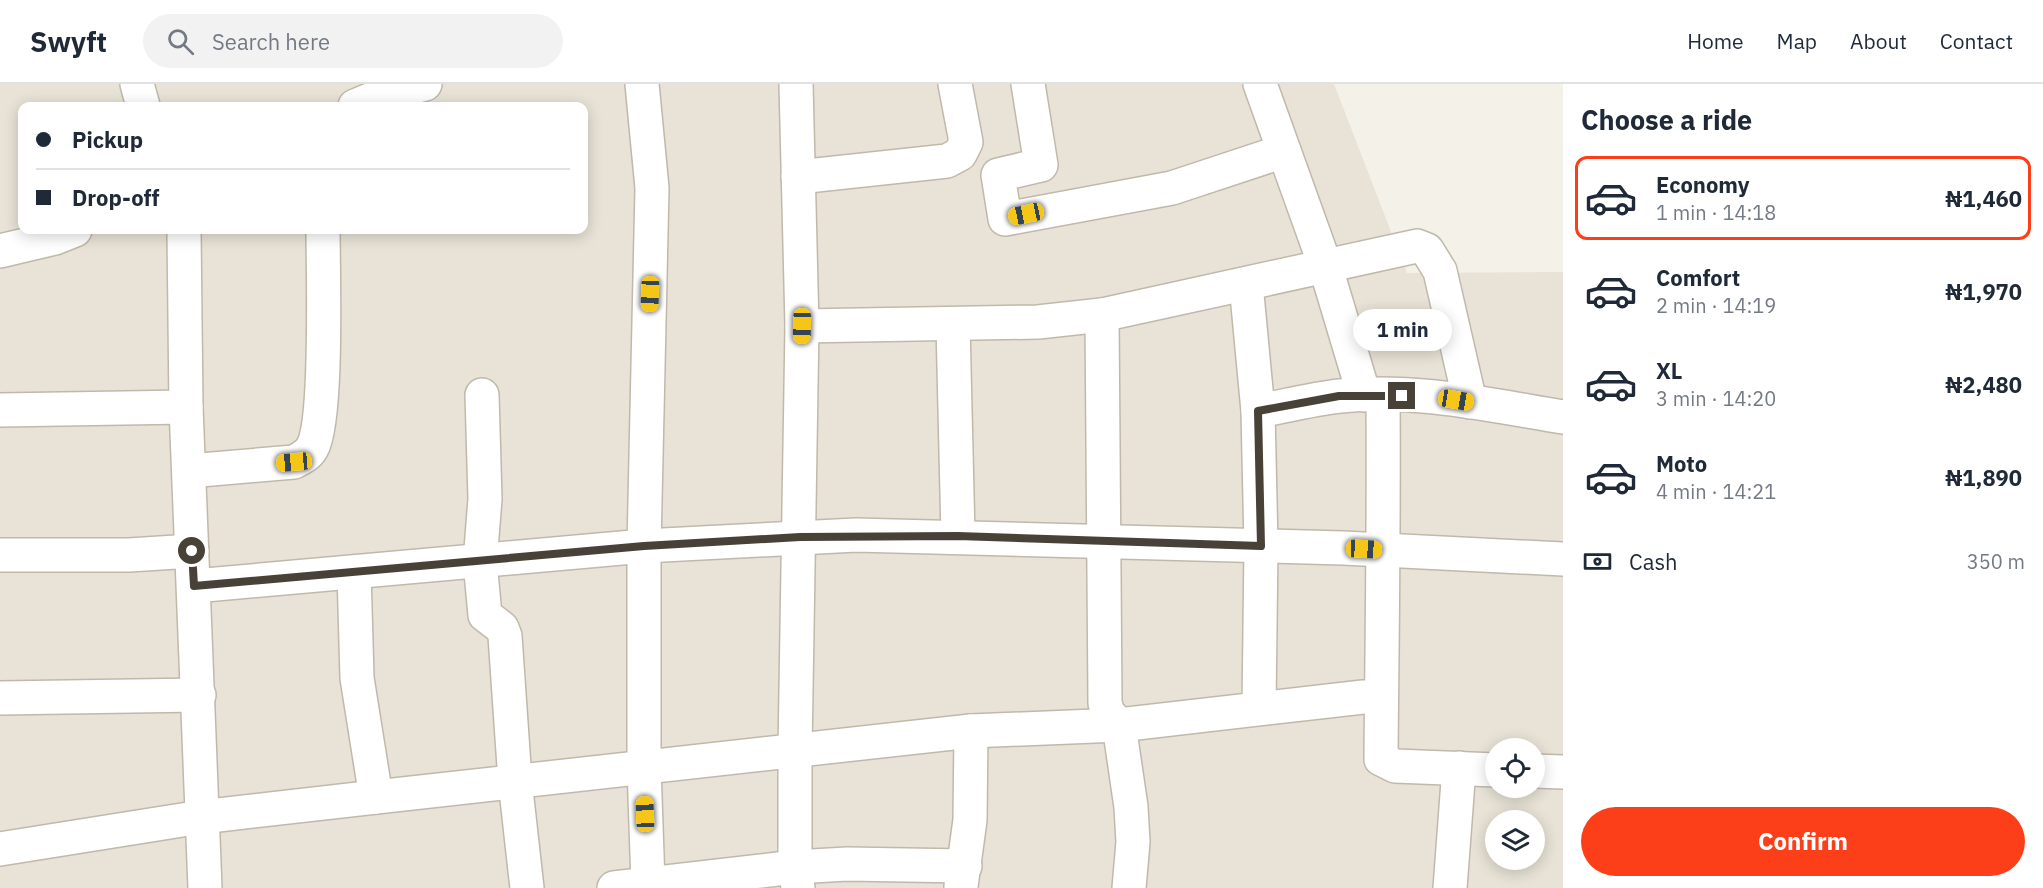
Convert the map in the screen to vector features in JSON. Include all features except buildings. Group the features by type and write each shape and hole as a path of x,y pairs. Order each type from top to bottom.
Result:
{"street":[{"path":"137,84 142,102"},
{"path":"365,102 425,84"},
{"path":"642,84 652,188 644,546 644,767 648,884"},
{"path":"796,84 802,326 795,750 796,877"},
{"path":"798,177 947,161 960,154 966,142 955,84"},
{"path":"1028,84 1041,165 998,175 1005,219 1172,188 1284,151"},
{"path":"1260,84 1373,395 1384,550 1380,701 1381,759 1385,764 1485,769"},
{"path":"0,251 65,234"},
{"path":"184,234 186,407 205,888"},
{"path":"189,471 294,462 306,456 314,446 320,403 323,234"},
{"path":"802,326 1038,322 1102,315 1417,246 1427,250 1440,271 1470,402"},
{"path":"1246,284 1258,411 1261,546 1259,707"},
{"path":"1102,315 1105,703 1108,713 1119,725 1131,807 1133,842 1129,888"},
{"path":"953,325 958,536"},
{"path":"482,395 485,499 480,562 485,615 502,628 505,636 514,781 527,888"},
{"path":"1258,411 1339,396 1373,395 1442,398 1563,417"},
{"path":"0,410 186,407"},
{"path":"194,586 644,546 800,537 958,536 1102,540 1563,559"},
{"path":"0,555 129,555 192,551"},
{"path":"354,572 357,678 376,797"},
{"path":"0,698 199,694"},
{"path":"0,849 201,817 971,731 1119,725 1259,707 1363,697 1375,697 1380,701"},
{"path":"614,888 648,884 796,877 847,864 963,877 970,820 971,731"},
{"path":"1450,888 1459,768"},
{"path":"1545,771 1563,772"}],"shaded area":[{"path":"0,84 1334,84 1407,273 1563,272 1563,888 0,888"}],"route":[{"path":"192,551 194,586 644,546 800,537 958,536 1261,546 1258,411 1339,396 1402,396"}]}
